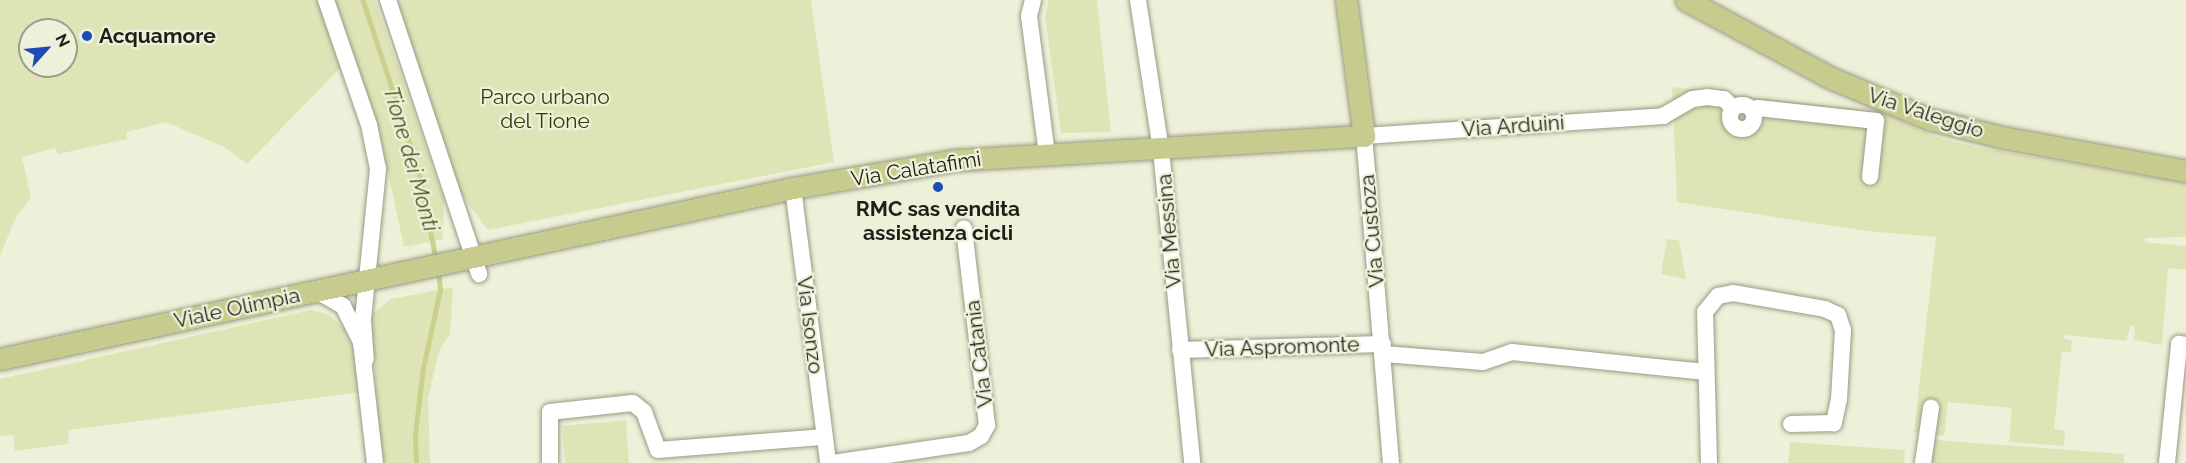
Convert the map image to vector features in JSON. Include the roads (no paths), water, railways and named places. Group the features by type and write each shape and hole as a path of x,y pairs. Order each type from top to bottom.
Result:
{"main road":[{"name":"Via Custoza","path":"1346,0 1364,136"},
{"name":"Via Valeggio","path":"1686,0 1831,78 1929,119 2001,137 2186,171"},
{"name":"Via Calatafimi","path":"477,265 793,188 956,160 1161,150 1364,136"},
{"name":"Viale Olimpia","path":"0,359 414,270 477,265"}],"street":[{"path":"326,0 369,125 378,170 363,320 375,463"},
{"path":"388,0 477,265"},
{"path":"1033,0 1029,16 1047,154"},
{"name":"Via Messina","path":"1138,0 1161,150 1192,463"},
{"name":"Via Arduini","path":"1364,136 1663,116 1700,98 1724,99 1733,108 1745,105 1753,111 1758,108 1876,121 1870,177"},
{"name":"Via Custoza","path":"1364,136 1384,349 1391,463"},
{"name":"Via Isonzo","path":"793,188 828,463"},
{"name":"Via Catania","path":"833,463 969,443 981,436 987,425 964,228"},
{"path":"317,291 337,300 349,314 366,359"},
{"path":"1709,463 1705,312 1718,296 1733,293 1825,309 1838,315 1843,330 1839,399 1834,423 1791,424"},
{"path":"2168,463 2179,344 2186,345"},
{"name":"Via Aspromonte","path":"1180,350 1384,349 1483,362 1512,352 1706,372"},
{"path":"550,463 547,421 550,412 557,410 633,403 640,405 659,457 824,437"},
{"path":"1923,463 1930,408"}],"waterway":[{"name":"Tione dei Monti","path":"363,0 418,167 436,259"},
{"name":"Tione dei Monti","path":"416,463 415,434 423,368 440,290 438,271"}],"place":[{"name":"Acquamore","path":"87,36"},
{"name":"RMC sas vendita assistenza cicli","path":"938,187"}],"park label":[{"name":"Parco urbano del Tione","path":"545,109"}]}
